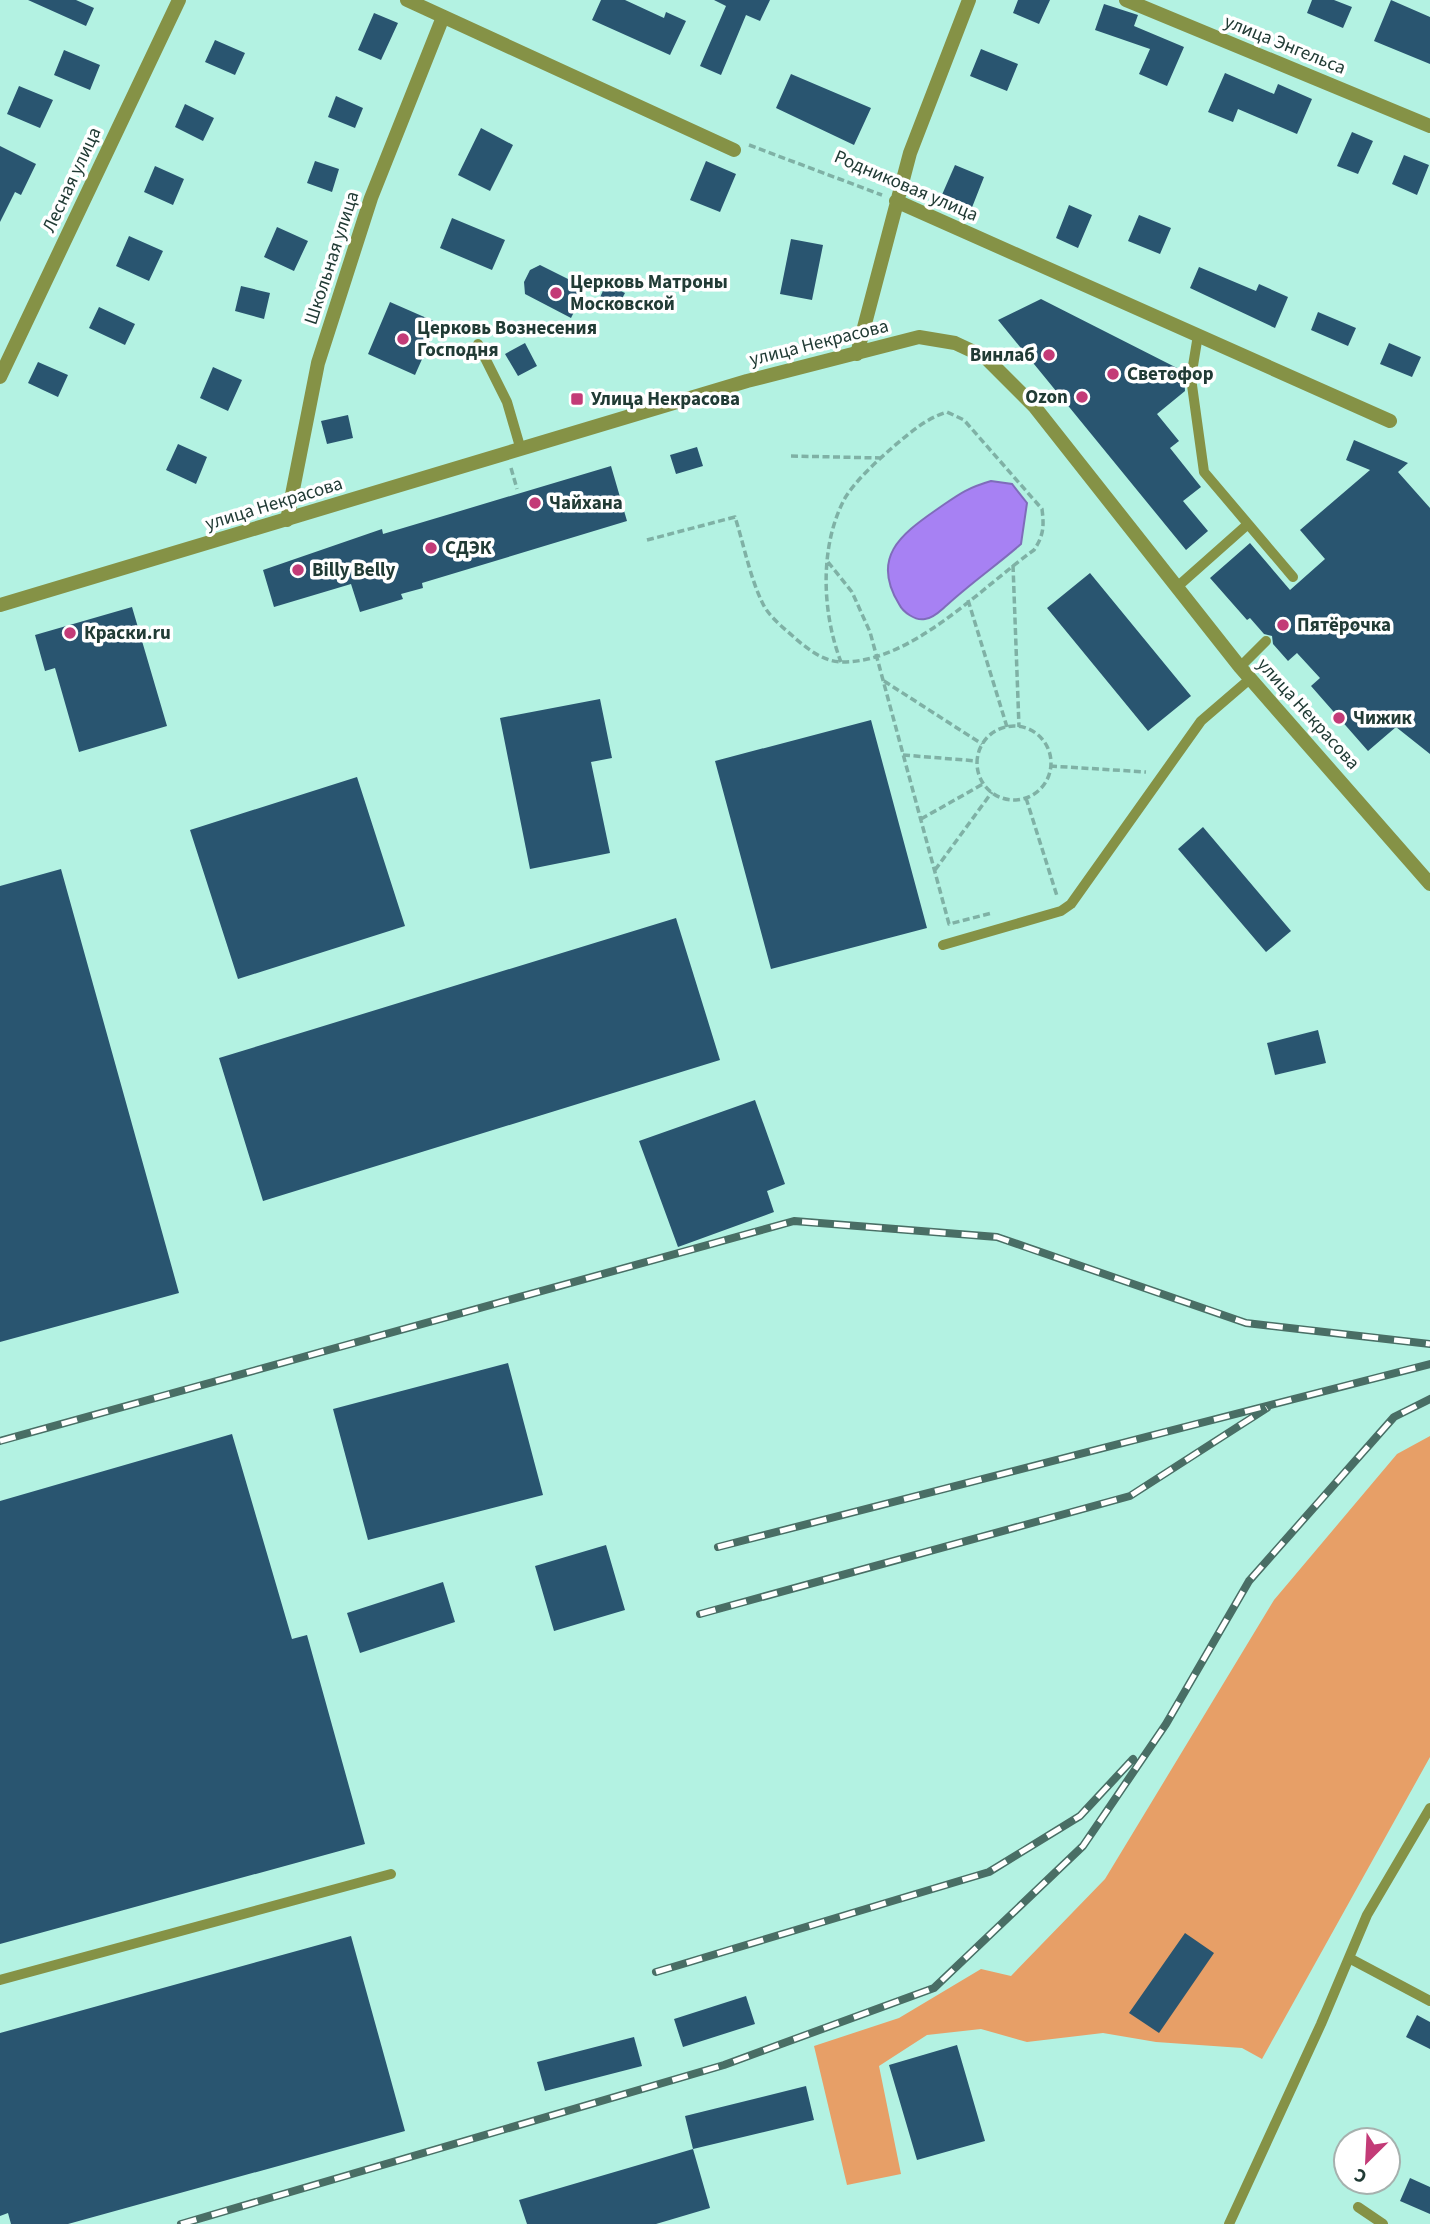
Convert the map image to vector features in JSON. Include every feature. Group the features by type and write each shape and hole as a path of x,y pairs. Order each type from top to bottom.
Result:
{"street":[{"name":"Лесная улица","path":"0,377 179,0"},
{"path":"407,0 734,150"},
{"path":"857,354 910,153 969,0"},
{"name":"улица Энгельса","path":"1126,0 1430,125"},
{"name":"Школьная улица","path":"287,520 318,363 371,198 443,17"},
{"name":"Родниковая улица","path":"896,201 1390,421"},
{"name":"улица Некрасова","path":"0,605 747,382 919,337 955,343 985,357 1034,406 1240,667 1430,884"}],"lane":[{"path":"1198,335 1191,378 1204,472 1293,577"},
{"path":"478,344 507,401 521,450"},
{"path":"1177,587 1248,524"},
{"path":"1240,667 1266,641"},
{"path":"943,945 1061,911 1082,893 1201,721 1251,678"},
{"path":"1229,2224 1367,1915 1430,1808"},
{"path":"0,1980 391,1874"},
{"path":"1349,1958 1430,2001"},
{"path":"1358,2207 1383,2224"}],"path":[{"name":"Родниковая улица","path":"734,150 753,144 896,201"},
{"path":"647,540 735,517 763,603 772,617 810,651 841,662 877,656 919,637 1034,550 1042,538 1042,509 964,420 947,412 928,418 881,458 846,496 838,515 827,561 831,636 841,662"},
{"path":"791,456 881,458"},
{"path":"511,466 517,489"},
{"path":"827,561 852,593 877,656 948,924 999,911"},
{"path":"1013,565 1019,727"},
{"path":"968,600 1007,727"},
{"path":"884,681 982,744"},
{"path":"1007,727 1031,731 1044,743 1050,766 1041,788 1026,797 1008,799 992,792 983,784 977,761 982,744 996,731 1007,727"},
{"path":"903,755 977,761"},
{"path":"1050,766 1163,773"},
{"path":"1137,783 1144,772"},
{"path":"920,819 983,784"},
{"path":"935,870 992,792"},
{"path":"1026,797 1061,911"},
{"path":"1049,899 1064,890"}],"shaded area":[{"path":"991,481 1012,484 1027,503 1021,544 934,615 917,619 901,607 891,588 888,573 894,549 911,529 936,510 956,496"},
{"path":"1430,1436 1430,1757 1262,2059 1242,2048 1156,2042 1103,2033 1027,2042 981,2029 927,2035 879,2066 901,2174 847,2185 814,2046 899,2018 981,1969 1011,1976 1105,1879 1274,1600 1397,1454"}],"building":[{"path":"28,0 76,0 94,8 86,26"},
{"path":"601,0 625,0 664,18 666,12 686,21 670,55 592,20"},
{"path":"714,0 770,0 760,21 746,15 721,75 700,66 726,6"},
{"path":"1018,0 1050,0 1039,24 1013,13"},
{"path":"1312,0 1334,0 1352,7 1343,28 1307,13"},
{"path":"1391,0 1430,17 1430,64 1374,41"},
{"path":"1104,4 1138,15 1134,26 1184,47 1167,86 1139,74 1150,49 1095,30"},
{"path":"374,13 398,23 381,60 358,50"},
{"path":"215,40 245,53 235,75 205,62"},
{"path":"981,49 1018,64 1007,91 970,76"},
{"path":"64,50 100,65 90,90 54,75"},
{"path":"1225,73 1274,94 1278,84 1312,99 1297,134 1238,109 1233,122 1208,112"},
{"path":"791,74 871,108 854,145 776,108"},
{"path":"19,86 53,100 40,128 7,114"},
{"path":"336,96 363,108 355,128 328,117"},
{"path":"185,104 214,118 203,141 175,127"},
{"path":"481,128 513,145 490,191 458,175"},
{"path":"1352,132 1373,141 1358,174 1337,166"},
{"path":"0,146 36,164 21,195 15,192 0,222"},
{"path":"1404,155 1429,165 1417,195 1392,184"},
{"path":"315,161 339,169 332,192 307,183"},
{"path":"706,161 736,174 720,212 690,200"},
{"path":"955,165 984,177 971,210 941,197"},
{"path":"155,166 184,179 173,205 144,192"},
{"path":"1069,205 1092,215 1078,248 1056,238"},
{"path":"1139,215 1171,228 1160,254 1128,241"},
{"path":"452,218 505,240 492,270 440,248"},
{"path":"277,227 308,241 294,271 264,257"},
{"path":"129,236 163,251 149,281 116,266"},
{"path":"791,239 823,245 812,300 780,294"},
{"name":"Церковь Матроны Московской","path":"540,265 586,288 571,318 525,294 524,282 530,270"},
{"path":"1199,267 1256,291 1259,284 1288,297 1275,328 1190,288"},
{"path":"606,284 625,293 616,310 598,302"},
{"path":"241,286 270,293 264,319 235,311"},
{"name":"Светофор","path":"1041,299 1179,369 1184,375 1185,391 1157,414 1179,441 1170,448 1201,487 1183,501 1208,531 1186,550 998,320"},
{"name":"Церковь Вознесения Господня","path":"390,302 438,323 415,375 368,354"},
{"path":"99,307 135,324 125,345 89,328"},
{"path":"1318,312 1356,328 1348,346 1311,330"},
{"path":"525,343 537,366 518,376 505,354"},
{"path":"1389,343 1421,357 1412,377 1380,364"},
{"path":"38,362 68,375 58,397 28,383"},
{"path":"213,367 242,380 228,411 200,398"},
{"path":"348,415 353,438 327,444 321,421"},
{"path":"1354,440 1408,463 1398,472 1430,508 1430,754 1396,727 1368,751 1311,686 1320,678 1297,653 1288,661 1273,644 1272,636 1264,634 1250,618 1247,620 1210,578 1250,543 1290,590 1325,559 1300,530 1370,470 1346,460"},
{"path":"178,444 207,457 196,484 166,470"},
{"path":"697,447 703,466 676,474 670,455"},
{"path":"611,466 627,521 422,583 423,588 401,594 403,599 360,612 351,584 274,607 263,570 382,529 383,534"},
{"path":"1090,573 1191,696 1148,731 1047,608"},
{"path":"132,607 167,726 79,752 55,668 45,671 35,635"},
{"path":"600,699 612,758 591,762 610,853 530,869 500,718"},
{"path":"871,720 927,928 771,969 715,761"},
{"path":"357,777 405,926 238,979 190,830"},
{"path":"1203,827 1291,931 1266,952 1178,849"},
{"path":"61,869 179,1293 0,1342 0,886"},
{"path":"676,918 720,1060 263,1201 219,1058"},
{"path":"1318,1030 1326,1063 1275,1075 1267,1043"},
{"path":"755,1100 785,1184 767,1191 774,1212 678,1247 639,1141"},
{"path":"508,1363 543,1495 368,1540 333,1409"},
{"path":"232,1434 292,1639 307,1635 365,1844 0,1944 0,1501"},
{"path":"606,1545 625,1610 554,1631 535,1566"},
{"path":"443,1582 455,1622 360,1653 347,1613"},
{"path":"1185,1933 1214,1953 1159,2033 1129,2013"},
{"path":"351,1936 405,2131 68,2224 11,2224 8,2213 0,2216 0,2033"},
{"path":"746,1996 755,2024 683,2047 674,2019"},
{"path":"1417,2015 1430,2022 1430,2049 1406,2037"},
{"path":"634,2037 642,2066 545,2091 537,2062"},
{"path":"957,2045 985,2141 917,2160 889,2065"},
{"path":"806,2086 814,2120 693,2149 685,2116"},
{"path":"693,2149 710,2208 656,2224 527,2224 519,2200"},
{"path":"1410,2178 1430,2187 1430,2214 1400,2201"}],"railway":[{"path":"0,1441 794,1221 997,1237 1246,1323 1430,1344"},
{"path":"718,1547 1430,1364"},
{"path":"181,2224 724,2065 934,1988 1083,1846 1166,1724 1249,1581 1394,1417 1430,1399"},
{"path":"700,1614 1130,1496 1267,1408"},
{"path":"656,1972 989,1872 1080,1816 1133,1759"}],"place":[{"name":"Церковь Матроны Московской","path":"556,293"},
{"name":"Церковь Вознесения Господня","path":"403,339"},
{"name":"Винлаб","path":"1049,355"},
{"name":"Светофор","path":"1113,374"},
{"name":"Ozon","path":"1082,397"},
{"name":"Улица Некрасова","path":"577,399"},
{"name":"Чайхана","path":"535,503"},
{"name":"СДЭК","path":"431,548"},
{"name":"Billy Belly","path":"298,570"},
{"name":"Пятёрочка","path":"1283,625"},
{"name":"Краски.ru","path":"70,633"},
{"name":"Чижик","path":"1339,718"}]}
